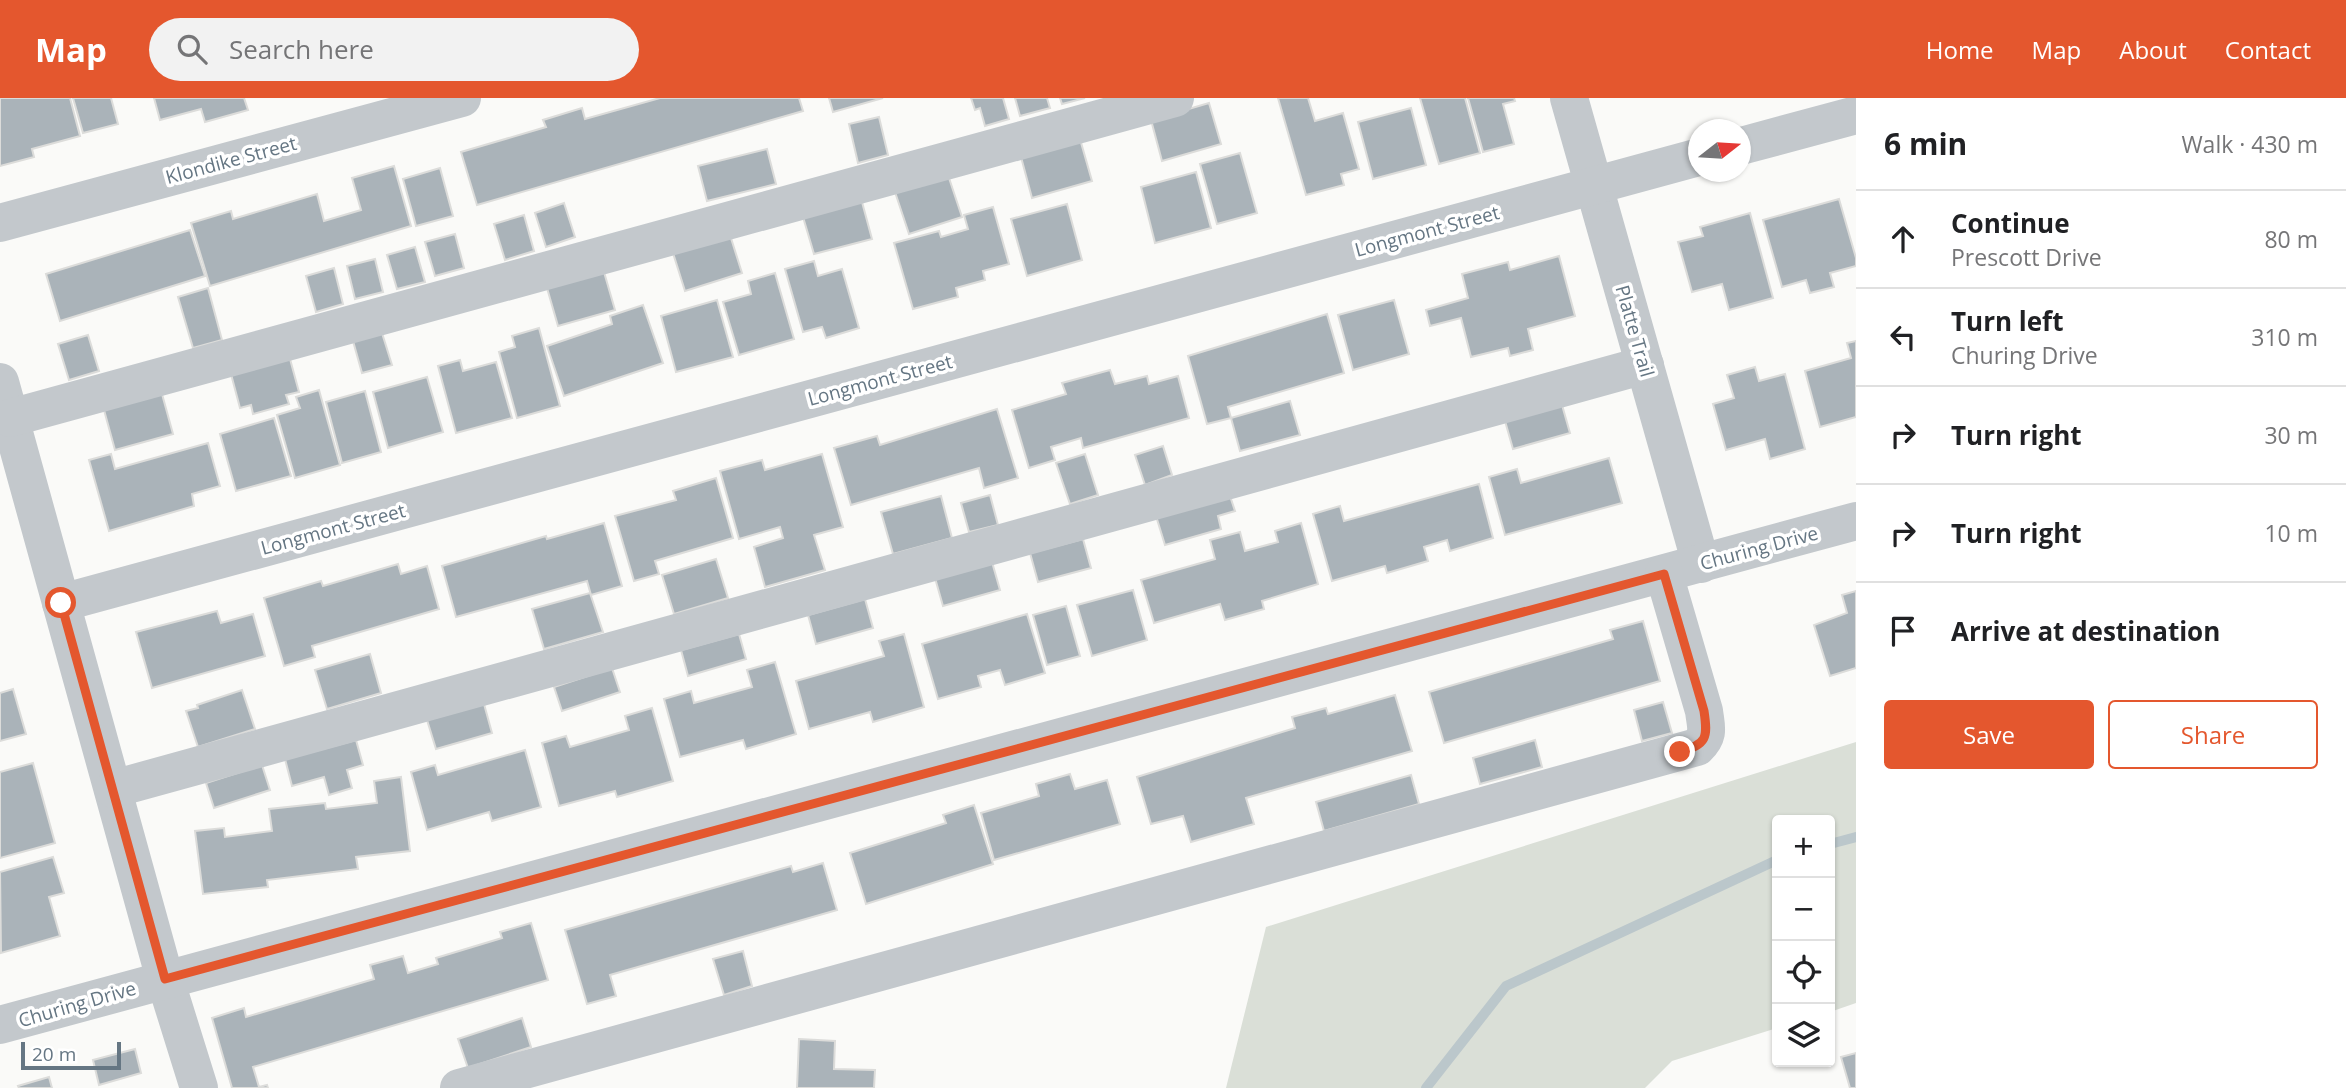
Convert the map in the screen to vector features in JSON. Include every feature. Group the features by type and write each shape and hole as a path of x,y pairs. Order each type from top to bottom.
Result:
{"street":[{"name":"Klondike Street","path":"0,223 463,98"},
{"path":"199,1088 165,979 5,400 1175,98"},
{"name":"Platte Trail","path":"1569,98 1702,564"},
{"path":"1751,143 1856,115"},
{"name":"Longmont Street","path":"61,603 1688,160"},
{"path":"113,789 1645,365"},
{"name":"Churing Drive","path":"0,1025 1856,521"},
{"path":"459,1088 1697,747 1705,739 1704,711 1664,574"}],"shaded area":[{"path":"1856,742 1856,1003 1835,1010 1835,815 1772,815 1772,1030 1672,1061 1645,1088 1226,1088 1266,927"}],"building":[{"path":"0,98 70,98 80,136 32,149 34,157 0,166"},
{"path":"73,98 111,98 118,124 83,133"},
{"path":"154,98 244,98 248,110 205,122 201,109 160,120"},
{"path":"660,98 799,98 803,111 477,205 461,152 546,127 543,120 582,108 585,119"},
{"path":"829,98 883,98 833,112"},
{"path":"971,98 1003,98 1009,119 985,126 980,108 975,110"},
{"path":"1015,98 1047,98 1050,108 1020,116"},
{"path":"1060,98 1085,98 1062,104"},
{"path":"1278,98 1308,98 1315,121 1343,113 1359,169 1341,174 1344,185 1306,195"},
{"path":"1420,98 1465,98 1480,153 1439,164"},
{"path":"1468,98 1514,98 1515,101 1503,104 1514,144 1483,152"},
{"path":"1209,103 1221,144 1162,161 1151,120"},
{"path":"1411,108 1426,165 1373,179 1358,122"},
{"path":"879,117 888,155 858,163 849,124"},
{"path":"1080,139 1092,181 1032,198 1021,157"},
{"path":"767,149 776,184 707,201 698,166"},
{"path":"1240,153 1257,213 1217,224 1200,164"},
{"path":"394,166 411,226 210,286 191,223 231,211 233,219 317,194 324,221 361,210 352,178"},
{"path":"440,168 453,216 416,226 403,179"},
{"path":"1196,172 1211,228 1155,243 1141,187"},
{"path":"948,175 962,217 909,234 895,192"},
{"path":"1839,199 1856,266 1830,273 1834,287 1810,293 1806,280 1782,287 1763,220"},
{"path":"862,202 872,239 814,254 803,217"},
{"path":"564,203 575,237 546,247 535,213"},
{"path":"1067,204 1082,260 1027,276 1011,219"},
{"path":"993,207 1009,264 983,271 985,280 956,288 958,297 913,309 894,243 939,231 941,237 968,229 964,215"},
{"path":"1750,213 1773,298 1729,310 1722,284 1692,292 1678,242 1703,236 1700,227"},
{"path":"524,215 534,251 505,260 494,224"},
{"path":"190,230 205,276 60,321 46,274"},
{"path":"455,234 464,268 435,276 425,242"},
{"path":"730,235 742,273 685,291 673,253"},
{"path":"415,247 425,282 397,289 387,255"},
{"path":"1559,256 1575,316 1528,329 1533,350 1510,356 1508,348 1471,357 1461,318 1430,326 1426,310 1468,298 1462,274 1508,262 1510,270"},
{"path":"375,259 383,292 355,299 347,266"},
{"path":"814,261 818,276 842,269 859,328 826,338 822,327 803,332 785,269"},
{"path":"334,268 343,304 316,312 306,276"},
{"path":"604,272 615,310 558,326 547,288"},
{"path":"775,273 794,339 739,355 723,302 751,294 748,281"},
{"path":"208,288 222,340 193,348 178,297"},
{"path":"717,300 733,357 676,372 661,316"},
{"path":"1394,300 1409,354 1353,370 1338,315"},
{"path":"643,305 663,363 564,396 547,346 612,324 610,316"},
{"path":"1327,314 1344,373 1228,407 1231,418 1207,424 1188,356"},
{"path":"539,328 560,406 517,418 499,352 515,347 512,336"},
{"path":"382,333 392,365 362,373 353,341"},
{"path":"88,335 99,371 69,380 58,344"},
{"path":"1856,341 1856,417 1820,427 1805,371 1851,358 1847,343"},
{"path":"290,359 299,392 286,395 289,404 253,414 251,405 240,408 231,374"},
{"path":"460,360 463,371 496,362 512,418 456,433 438,366"},
{"path":"1755,367 1759,381 1785,374 1805,449 1770,459 1765,439 1726,450 1713,404 1734,398 1727,375"},
{"path":"1110,370 1115,384 1147,376 1149,384 1178,376 1189,418 1083,448 1081,438 1051,447 1055,460 1029,468 1012,410 1066,394 1062,383"},
{"path":"427,377 443,432 388,448 373,392"},
{"path":"319,390 340,465 295,478 277,415 300,408 296,397"},
{"path":"365,391 381,452 342,463 326,402"},
{"path":"162,394 173,434 115,450 104,410"},
{"path":"1290,401 1300,435 1240,451 1231,418"},
{"path":"1562,405 1570,433 1513,449 1505,421"},
{"path":"997,409 1018,478 984,488 979,468 851,505 834,448 877,436 880,445"},
{"path":"274,418 291,476 236,491 220,434"},
{"path":"208,443 220,486 192,494 194,506 109,531 89,460 111,454 115,469"},
{"path":"1163,446 1172,475 1145,485 1135,455"},
{"path":"822,454 843,527 814,535 825,570 765,587 754,547 783,538 780,527 739,539 720,471 762,460 765,470"},
{"path":"1085,454 1098,495 1070,504 1056,463"},
{"path":"1609,458 1622,503 1505,535 1489,477 1517,469 1521,483"},
{"path":"716,478 733,538 655,561 659,574 634,581 615,516 676,500 673,491"},
{"path":"1479,484 1493,538 1450,551 1447,540 1424,547 1428,561 1387,573 1385,566 1332,581 1313,514 1340,506 1344,521"},
{"path":"990,495 998,525 969,532 961,503"},
{"path":"941,496 952,538 893,554 881,512"},
{"path":"1230,496 1235,511 1218,516 1221,529 1165,545 1156,516"},
{"path":"604,523 622,586 591,595 587,581 456,617 442,566 546,536 547,539"},
{"path":"1301,523 1318,584 1262,601 1264,609 1225,620 1220,604 1154,623 1141,580 1215,559 1210,540 1240,532 1245,551 1278,542 1275,531"},
{"path":"1083,539 1091,568 1038,582 1030,553"},
{"path":"716,559 728,598 674,614 662,575"},
{"path":"992,562 1000,590 943,606 935,578"},
{"path":"398,564 401,574 427,566 439,609 312,646 315,657 284,666 264,598 321,581 323,586"},
{"path":"1133,590 1147,640 1092,656 1077,605"},
{"path":"1856,591 1856,668 1830,676 1814,625 1847,613 1842,595"},
{"path":"590,593 603,632 544,649 532,609"},
{"path":"865,599 873,628 816,644 808,615"},
{"path":"1066,606 1080,656 1047,665 1033,615"},
{"path":"217,611 221,623 253,614 265,656 152,688 136,632"},
{"path":"1027,614 1045,673 1005,685 1000,670 978,676 981,687 938,699 922,644"},
{"path":"1643,621 1660,681 1444,743 1429,692 1613,639 1610,630"},
{"path":"739,634 746,659 688,676 681,650"},
{"path":"904,634 924,707 873,722 870,712 809,729 796,681 884,656 879,641"},
{"path":"370,654 381,693 327,709 315,670"},
{"path":"775,662 796,734 746,749 743,740 680,757 664,699 691,691 694,703 752,687 747,670"},
{"path":"612,668 620,692 562,711 554,687"},
{"path":"13,689 26,734 0,741 0,693"},
{"path":"242,690 255,729 198,747 186,711"},
{"path":"1395,695 1412,751 1246,798 1254,824 1191,842 1183,816 1151,824 1137,777 1295,728 1292,717 1326,708 1328,714"},
{"path":"1663,702 1672,733 1642,741 1634,710"},
{"path":"484,704 492,733 436,749 427,720"},
{"path":"652,708 673,781 617,797 615,791 559,806 542,743 566,736 570,747 629,730 625,716"},
{"path":"356,740 363,765 347,770 352,788 329,795 324,777 292,786 285,759"},
{"path":"1535,740 1542,767 1480,784 1473,758"},
{"path":"525,750 541,807 492,821 489,812 427,830 411,772 435,765 438,775"},
{"path":"33,763 55,843 0,858 0,772"},
{"path":"262,765 270,790 214,808 206,783"},
{"path":"1070,774 1075,789 1107,780 1120,824 994,860 981,813 1039,796 1036,784"},
{"path":"1411,775 1419,804 1324,831 1316,802"},
{"path":"401,777 410,851 356,857 358,869 267,880 268,887 203,894 195,831 224,828 225,837 272,831 269,809 325,803 326,809 377,803 374,781"},
{"path":"974,805 993,864 866,904 850,853 946,823 943,815"},
{"path":"53,857 64,893 49,897 60,936 1,953 0,872"},
{"path":"823,863 837,910 610,975 616,996 587,1004 565,930 791,866 793,872"},
{"path":"531,923 548,980 253,1067 259,1087 267,1085 268,1088 232,1088 212,1018 244,1008 246,1017 374,979 370,965 403,956 408,973 438,964 436,958 502,938 500,932"},
{"path":"743,951 752,986 724,995 713,959"},
{"path":"522,1018 531,1047 468,1068 458,1039"},
{"path":"799,1039 835,1041 834,1069 875,1070 874,1088 797,1088"},
{"path":"135,1049 141,1073 99,1085 93,1060"},
{"path":"1856,1053 1856,1088 1850,1088 1841,1057"},
{"path":"49,1077 52,1088 18,1086"}],"waterway":[{"path":"1835,843 1856,837"},
{"path":"1426,1088 1506,986 1772,862"}],"route":[{"path":"61,603 165,979 1664,574 1704,711 1706,728 1705,739 1697,747 1680,752"}]}
